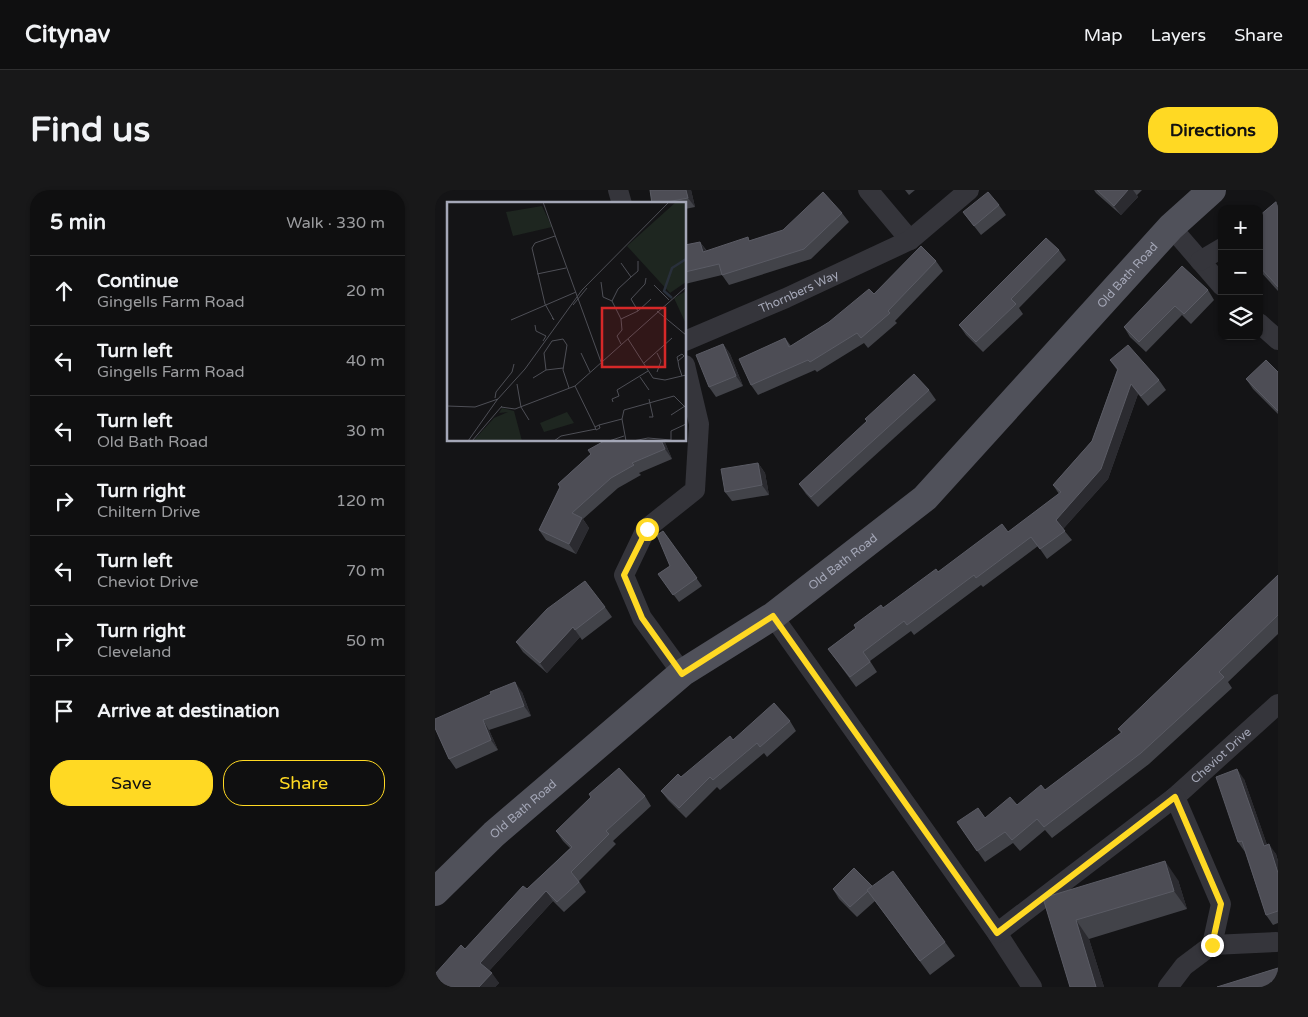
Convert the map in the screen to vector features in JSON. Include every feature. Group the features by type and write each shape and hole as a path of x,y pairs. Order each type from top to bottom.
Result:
{"main road":[{"name":"Old Bath Road","path":"435,892 494,834 682,674 773,616 925,498 1171,227 1212,190"}],"street":[{"path":"618,190 622,202"},
{"path":"868,190 910,240"},
{"name":"Thornbers Way","path":"686,341 786,298 910,240 969,190"},
{"path":"1171,227 1218,281"},
{"path":"1200,261 1219,250"},
{"path":"1263,327 1278,340"},
{"path":"682,674 642,618 624,575 647,529 695,490 699,424 686,369"},
{"path":"773,616 997,933 1032,987"},
{"name":"Cheviot Drive","path":"997,933 1175,797 1278,704"},
{"path":"1175,797 1221,904 1212,945"},
{"path":"1169,987 1184,966 1212,945 1276,942"}],"building":[{"path":"650,190 686,190 688,198 667,202 652,202"},
{"path":"1097,190 1128,190 1114,206"},
{"path":"823,192 842,213 804,249 722,275 719,264 686,272 686,245 700,242 703,252 748,237 749,241 783,230"},
{"path":"988,192 999,205 974,226 963,212"},
{"path":"1278,200 1278,287 1263,270 1263,213"},
{"path":"1046,238 1059,250 1011,299 1016,304 976,342 959,325"},
{"path":"921,246 936,261 888,311 890,313 861,338 857,333 810,362 808,360 751,385 739,359 785,338 789,347 829,322 869,289 874,294"},
{"path":"1182,266 1208,290 1184,314 1175,306 1139,342 1124,327"},
{"path":"723,344 736,376 709,387 696,355"},
{"path":"1128,345 1159,380 1141,396 1131,384 1101,469 1056,520 1065,531 1040,549 1031,537 976,578 974,575 907,625 904,621 863,652 870,662 850,677 828,649 856,628 854,625 881,605 883,608 936,569 938,572 1002,524 1008,532 1061,492 1053,485 1092,441 1118,369 1110,360"},
{"path":"1266,360 1278,372 1278,411 1246,379"},
{"path":"914,374 929,390 811,497 799,484"},
{"path":"604,441 661,441 665,449 632,463 634,465 611,478 572,513 582,518 569,544 539,530 560,487 558,484 591,454 588,450"},
{"path":"758,463 762,485 725,492 721,469"},
{"path":"663,531 697,578 673,595 658,574 670,566 657,535"},
{"path":"1278,575 1278,615 1219,672 1224,677 1141,753 1044,827 1037,819 1012,840 1005,832 977,851 957,822 978,808 985,818 1010,797 1017,805 1041,785 1045,790 1122,732 1118,729"},
{"path":"585,581 605,607 575,630 573,627 540,663 516,642 547,609"},
{"path":"515,682 524,706 483,720 491,740 449,759 435,728 435,719"},
{"path":"774,703 790,721 760,747 757,743 713,780 710,777 679,808 661,791 678,774 681,777 730,736 733,740"},
{"path":"619,768 645,796 606,831 609,834 571,872 579,882 557,902 546,891 480,963 492,973 479,987 439,987 435,983 435,974 461,945 465,949 523,886 527,889 572,847 556,831 591,797 589,794"},
{"path":"1237,769 1264,846 1269,844 1278,873 1278,911 1266,915 1242,841 1238,842 1216,777"},
{"path":"1165,861 1174,891 1076,920 1096,987 1070,987 1043,898"},
{"path":"854,868 872,886 850,907 833,889"},
{"path":"893,871 945,942 920,961 867,890"},
{"path":"1278,968 1278,987 1217,987"}],"route":[{"path":"647,529 624,575 642,618 682,674 773,616 860,742 997,933 1175,797 1221,904 1212,945"}]}
